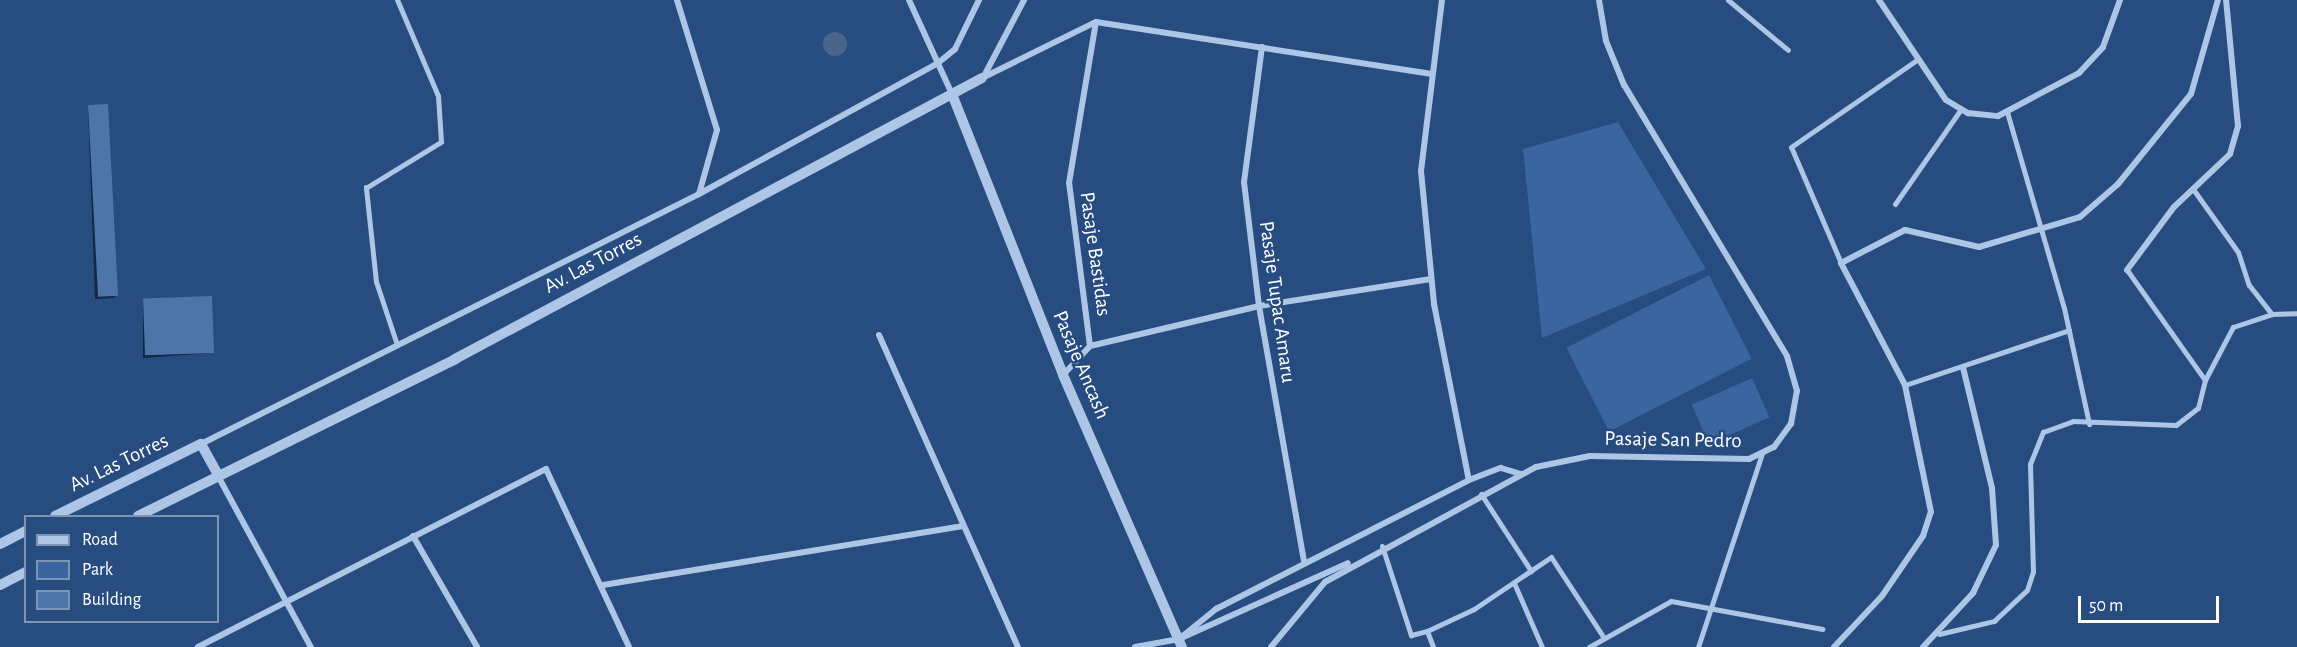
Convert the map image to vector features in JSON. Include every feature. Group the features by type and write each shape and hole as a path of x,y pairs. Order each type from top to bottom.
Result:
{"street":[{"path":"677,0 717,130 699,194"},
{"path":"909,0 952,94"},
{"name":"Av. Las Torres","path":"57,515 699,194 938,63 955,49 979,0"},
{"path":"982,78 1006,43 1024,0"},
{"path":"1442,0 1421,171 1431,279 1469,480"},
{"name":"Pasaje San Pedro","path":"1271,647 1325,582 1362,557 1521,474 1590,456 1720,461 1762,454 1791,424 1797,399 1794,374 1624,86 1606,41 1599,0"},
{"path":"1728,0 1788,50"},
{"path":"1879,0 1946,100 1962,109 2007,112 2079,73 2103,47 2120,0"},
{"path":"1841,263 1905,230 1979,247 2044,232 2080,218 2118,184 2191,94 2218,0"},
{"path":"2205,380 2127,270 2193,189 2230,154 2238,126 2226,0"},
{"path":"982,78 1096,22 1432,74"},
{"name":"Pasaje Bastidas","path":"1063,375 1090,346 1069,183 1096,22"},
{"name":"Pasaje Tupac Amaru","path":"1262,47 1244,171 1258,306 1304,561"},
{"path":"1834,647 1882,596 1923,536 1930,512 1905,385 1841,263 1791,147 1918,59"},
{"name":"Av. Las Torres","path":"140,515 455,359 982,78"},
{"name":"Pasaje Ancash","path":"952,94 1063,375 1181,643"},
{"path":"1894,204 1962,109"},
{"path":"2007,112 2044,232 2069,330 2089,424"},
{"path":"2193,189 2238,252 2249,285 2272,314"},
{"path":"1090,346 1258,306 1431,279"},
{"path":"1939,634 1994,621 2027,590 2033,572 2029,482 2036,441 2061,423 2176,425 2198,408 2205,380 2233,327 2272,314 2297,313"},
{"path":"1905,385 2069,330"},
{"path":"879,335 1018,647"},
{"path":"1923,647 1939,634 1972,593 1996,545 1992,488 1963,367"},
{"name":"Av. Las Torres","path":"201,444 218,475"},
{"path":"1698,647 1708,610 1762,454"},
{"path":"1181,643 1205,616 1304,561 1469,480 1501,468 1521,474"},
{"path":"198,647 288,604 413,536 546,469 603,585 629,647"},
{"path":"218,475 311,647"},
{"path":"1481,494 1531,571"},
{"path":"603,585 963,526"},
{"path":"0,544 24,532"},
{"path":"413,536 477,647"},
{"path":"1382,546 1411,635 1427,631 1514,583 1551,557 1604,638"},
{"path":"1134,647 1181,643 1362,557"},
{"path":"0,585 24,573"},
{"path":"1514,583 1542,647"},
{"path":"1589,647 1671,601 1708,610 1822,629"},
{"path":"1427,631 1433,647"}],"lane":[{"path":"397,0 438,96 441,142 366,188 376,282 397,345"}],"green space":[{"path":"1618,122 1706,269 1542,338 1523,149"},
{"path":"1709,275 1752,359 1609,431 1566,348"},
{"path":"1752,378 1769,417 1709,444 1692,405"}],"shaded area":[{"path":"835,32 840,33 846,39 846,49 840,55 835,56 830,55 824,49 823,44 824,39 830,33"}],"building":[{"path":"108,104 118,296 98,297 88,105"},
{"path":"212,296 214,353 145,355 143,298"}]}
